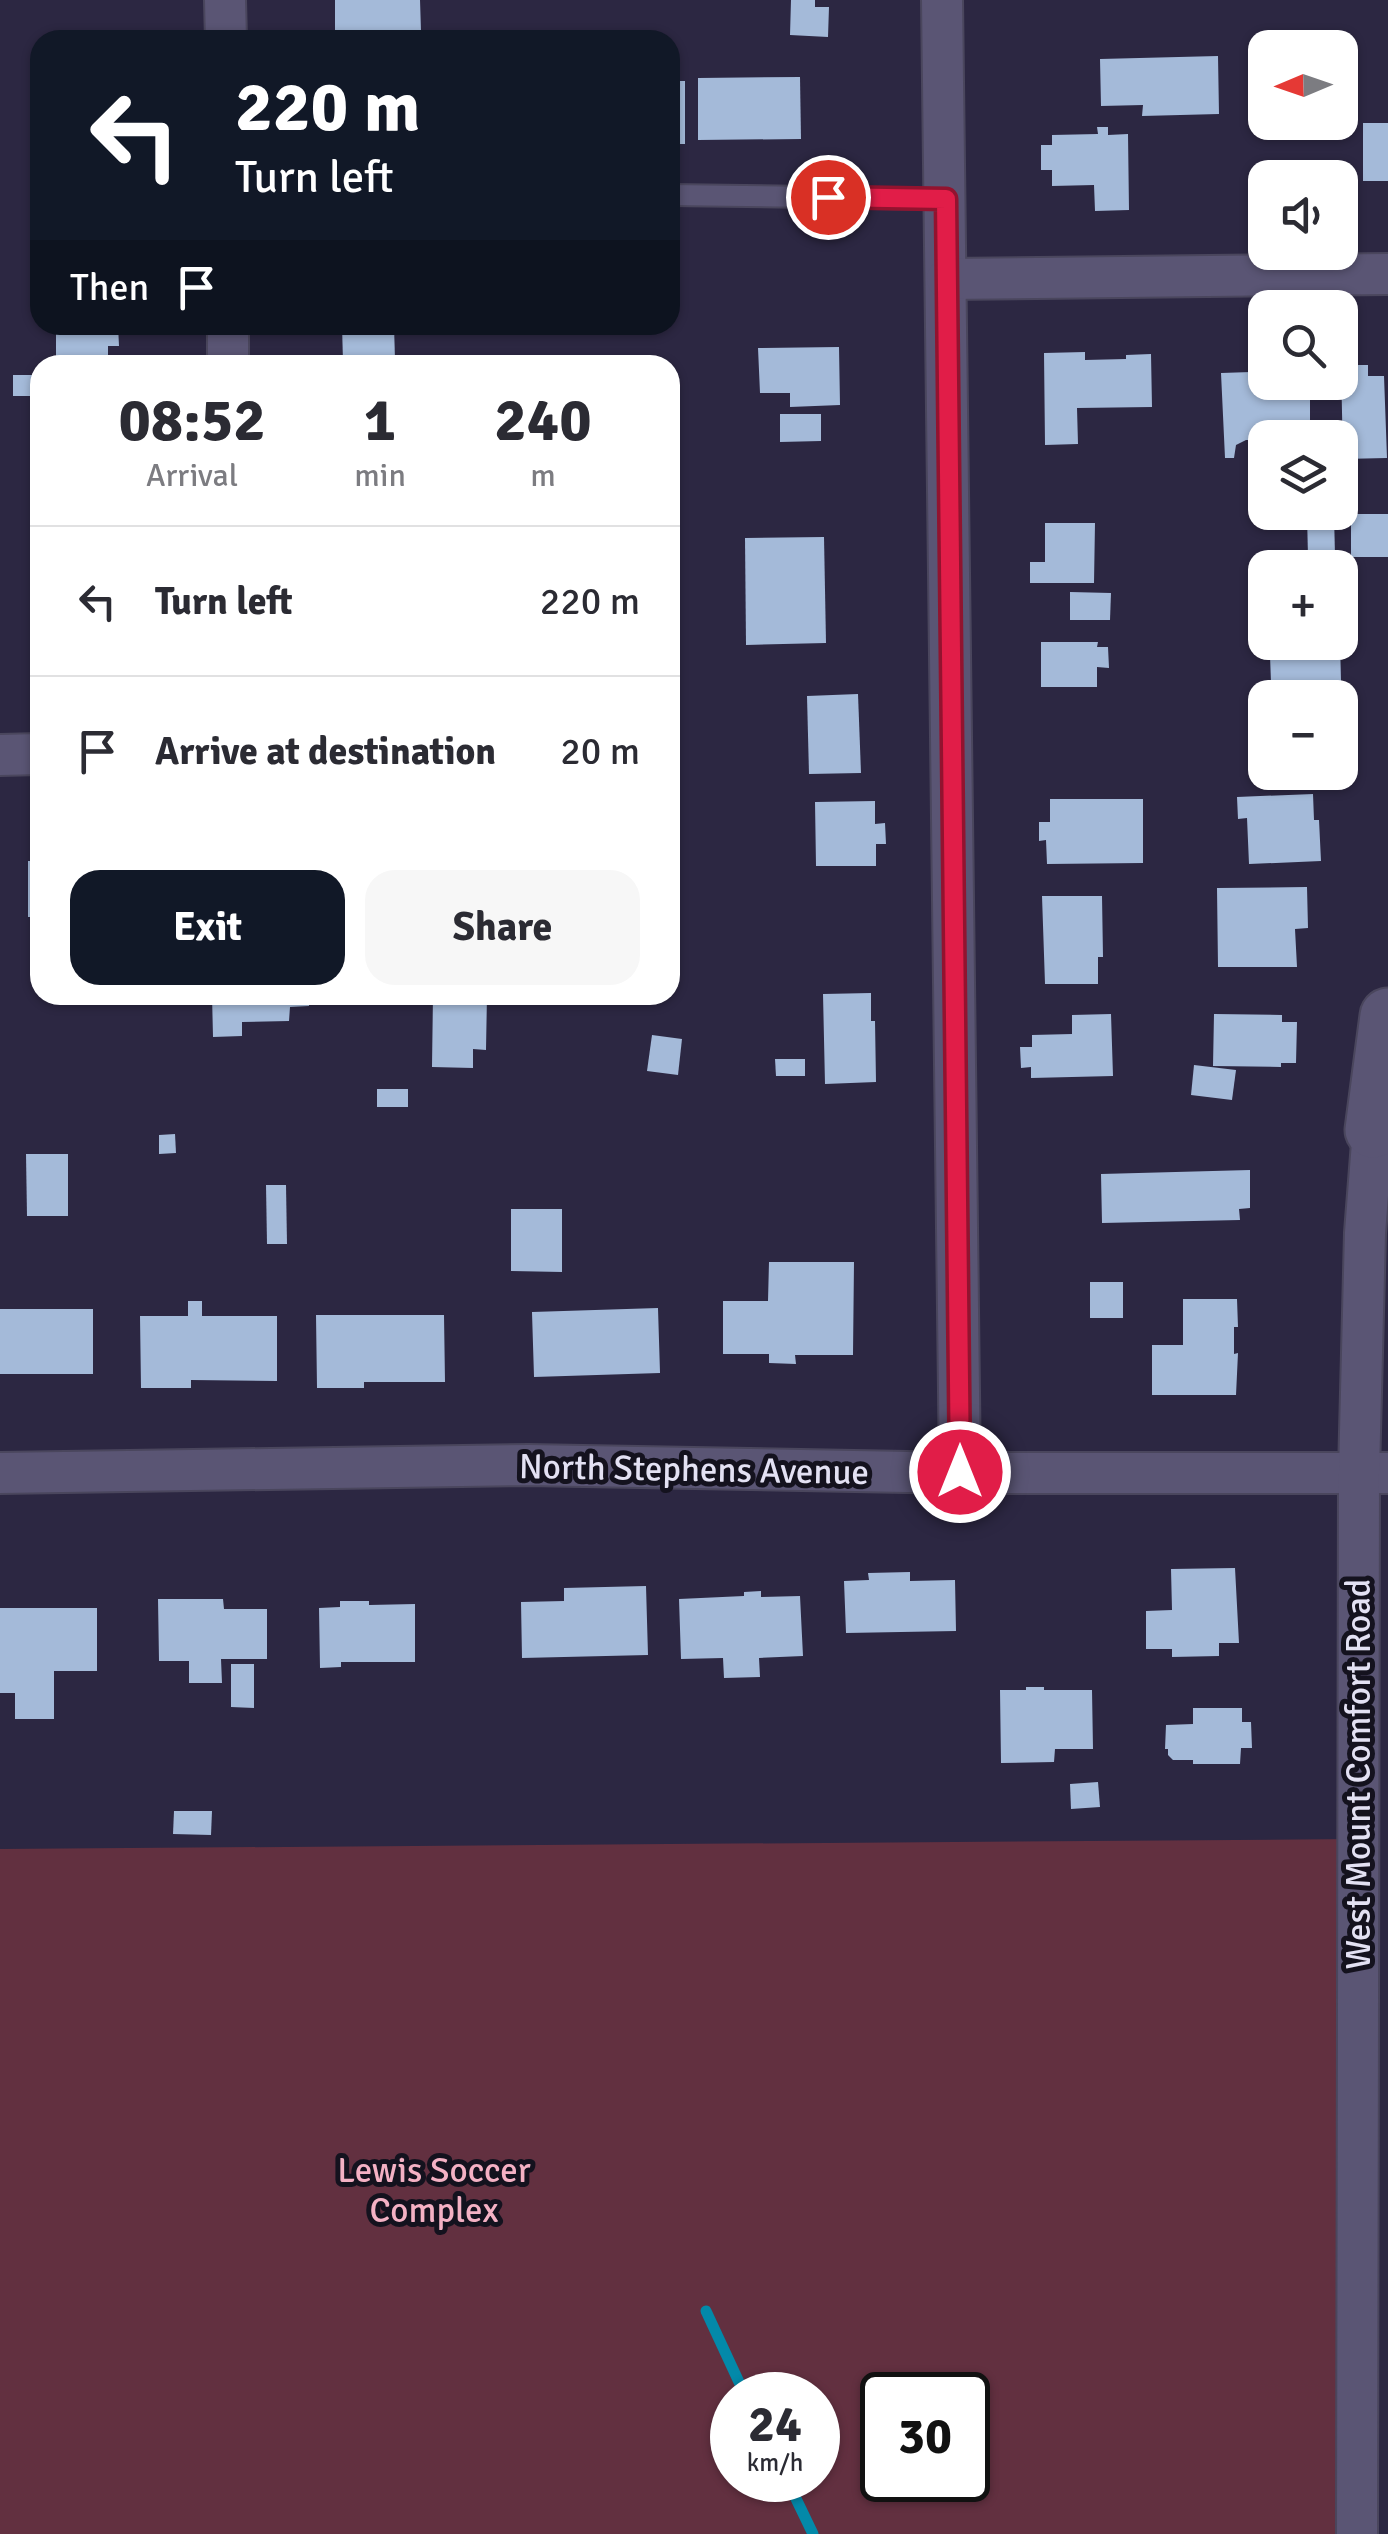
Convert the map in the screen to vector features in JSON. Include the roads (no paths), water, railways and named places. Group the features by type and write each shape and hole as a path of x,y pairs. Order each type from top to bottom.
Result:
{"street":[{"path":"225,0 226,30"},
{"path":"942,0 960,1472"},
{"path":"947,279 1388,274"},
{"path":"0,755 30,754"},
{"name":"West Mount Comfort Road","path":"1356,2534 1373,1472 1364,1232 1388,1016"},
{"name":"North Stephens Avenue","path":"0,1473 528,1465 960,1472 1373,1472"}],"lane":[{"path":"680,195 946,199"}],"waterway":[{"path":"706,2311 734,2372"},
{"path":"798,2502 813,2534"}],"park label":[{"name":"Lewis Soccer Complex","path":"434,2190"}]}
